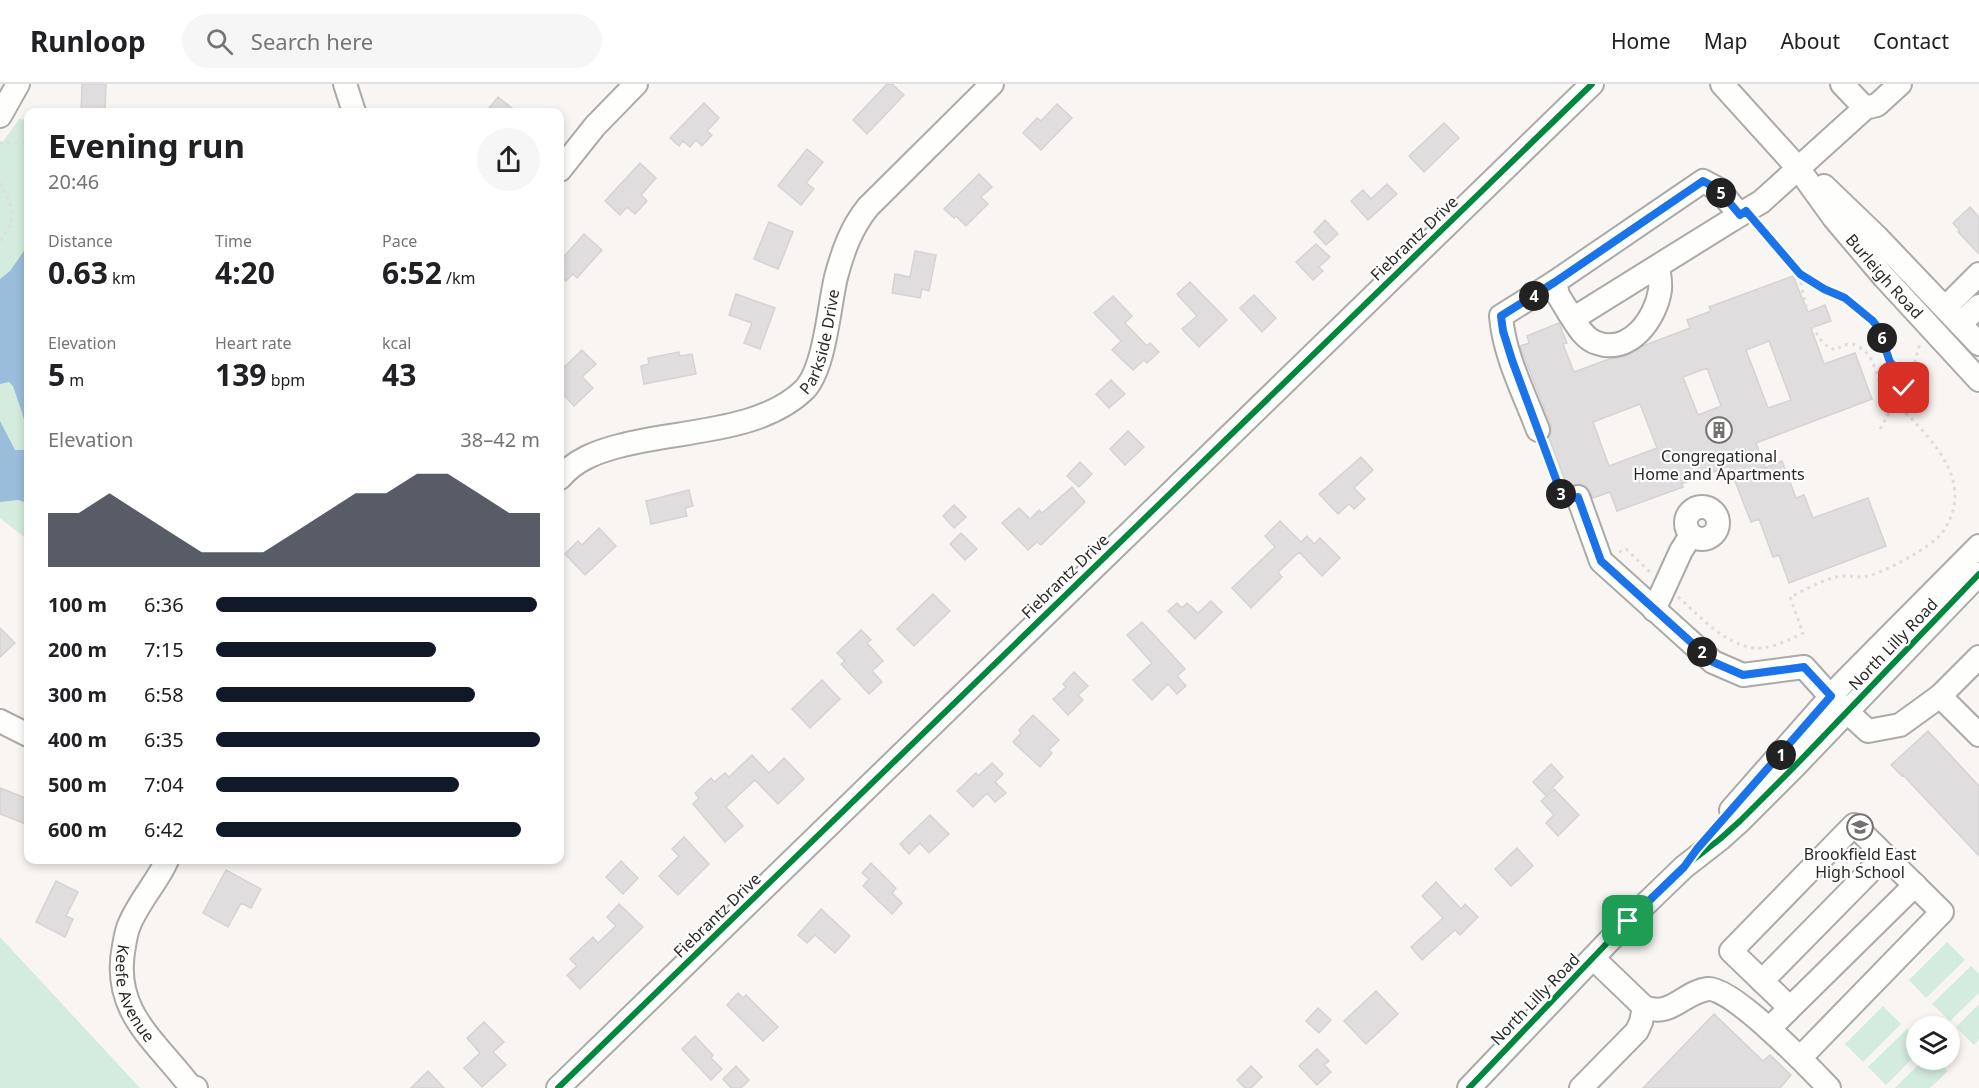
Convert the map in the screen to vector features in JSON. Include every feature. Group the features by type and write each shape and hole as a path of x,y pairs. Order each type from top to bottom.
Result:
{"street":[{"path":"0,116 18,84"},
{"path":"345,84 353,108"},
{"path":"564,165 595,126 636,84"},
{"name":"Parkside Drive","path":"564,469 590,455 605,450 647,439 766,415 805,390 814,376 830,320 836,278 846,244 856,222 868,207 992,84"},
{"name":"Fiebrantz Drive","path":"558,1088 1592,84"},
{"name":"Burleigh Road","path":"1722,84 1798,168 1834,218 1884,277 1979,380"},
{"path":"1842,84 1865,108"},
{"path":"1569,313 1579,315 1761,202 1865,108 1877,105 1900,84"},
{"name":"Burleigh Road","path":"1798,168 1818,181 1877,237 1979,344"},
{"path":"1538,430 1512,360 1501,316 1703,181 1718,189 1743,213"},
{"path":"1555,282 1558,295 1586,336 1597,344 1613,345 1627,341 1643,328 1654,309 1660,291 1658,267"},
{"path":"1952,316 1979,274"},
{"path":"1952,316 1979,306"},
{"path":"1578,497 1601,561 1713,662 1743,675 1804,667 1868,731 1900,725 1940,696 1979,657"},
{"path":"1654,610 1681,551 1691,535"},
{"name":"North Lilly Road","path":"1469,1088 1684,867 1740,821 1839,704 1979,546"},
{"name":"North Lilly Road","path":"1839,704 1979,574"},
{"path":"1940,696 1979,735"},
{"path":"0,721 24,733"},
{"path":"1788,1010 1788,1006 1731,951 1854,825 1942,912 1800,1058"},
{"path":"1762,981 1885,856"},
{"name":"Keefe Avenue","path":"165,864 128,928 121,977 132,1013 146,1034 192,1087"},
{"path":"1768,1029 1915,885"},
{"path":"1593,958 1644,1007 1653,1011 1665,1009 1708,988 1719,990 1768,1029 1829,1088"},
{"path":"1581,1088 1637,1031 1644,1007"}],"path":[{"path":"0,143 24,142"},
{"path":"0,183 12,205 12,217 10,228 0,242"},
{"path":"1743,213 1800,274 1824,289 1845,298 1873,321 1878,328 1890,362 1897,369 1910,375"},
{"path":"1601,561 1626,549 1665,586 1726,637 1733,642 1756,649 1786,642 1803,633 1790,597 1834,578 1846,575 1864,577 1922,550 1941,535 1952,517 1956,494 1950,469 1937,448 1884,391 1873,362 1865,352 1857,345 1848,344 1836,350 1831,349 1822,341 1807,312 1800,274"},
{"path":"1880,429 1910,375 1920,343"},
{"path":"1538,430 1564,501 1578,497"}],"green space":[{"path":"19,119 24,120 24,537 0,518 0,146"},
{"path":"0,937 140,1088 0,1088"},
{"path":"1947,942 1965,960 1926,998 1909,980"},
{"path":"1971,966 1979,974 1979,993 1955,1016 1945,1016 1932,1004"},
{"path":"1979,1004 1979,1039 1974,1045 1960,1031 1960,1023"},
{"path":"1883,1006 1901,1024 1863,1062 1845,1044"},
{"path":"1906,1030 1906,1065 1886,1085 1868,1067"},
{"path":"1913,1070 1948,1071 1930,1088 1895,1088"}],"water":[{"path":"24,251 24,419 13,386 9,382 0,384 0,279 10,271"},
{"path":"0,421 15,450 24,450 24,502 18,500 0,502"}],"building":[{"path":"82,84 106,84 105,108 81,108"},
{"path":"887,84 892,84 904,95 867,134 853,120"},
{"path":"498,97 512,108 489,108"},
{"path":"704,103 719,118 707,131 712,135 702,146 696,140 690,147 683,141 679,146 670,138"},
{"path":"1057,104 1072,118 1041,150 1023,133 1037,118 1041,121"},
{"path":"1444,123 1459,138 1424,172 1409,156"},
{"path":"807,149 823,162 806,183 814,189 801,205 778,186"},
{"path":"640,163 656,178 641,195 647,201 635,214 627,207 620,215 605,201"},
{"path":"979,174 992,187 981,197 988,204 966,226 944,209"},
{"path":"1387,184 1397,194 1368,220 1351,201 1363,190 1371,199"},
{"path":"1970,207 1979,217 1979,254 1958,232 1960,231 1953,223"},
{"path":"1325,220 1338,234 1326,245 1314,232"},
{"path":"769,222 793,232 778,269 754,259"},
{"path":"584,234 602,250 577,278 573,274 566,281 564,279 564,256"},
{"path":"1316,244 1330,257 1319,267 1323,271 1313,280 1296,262"},
{"path":"915,251 936,255 929,291 922,289 920,298 892,293 895,274 910,277"},
{"name":"Congregational Home and Apartments","path":"1793,276 1808,312 1825,305 1831,321 1811,328 1824,364 1855,353 1872,399 1756,443 1765,468 1782,461 1796,498 1804,495 1813,518 1868,498 1886,546 1789,583 1779,555 1773,557 1759,519 1751,522 1729,466 1681,484 1683,487 1617,511 1610,492 1593,498 1587,487 1581,484 1574,484 1568,488 1549,438 1551,425 1520,346 1529,343 1527,336 1559,323 1567,343 1563,344 1574,372 1609,359 1626,356 1643,346 1690,328 1687,320 1711,311 1709,307","holes":["1769,341 1791,400 1768,408 1746,350","1707,368 1721,406 1698,415 1683,377","1640,404 1657,448 1609,466 1593,422"]},
{"path":"1190,282 1227,320 1199,347 1182,329 1197,316 1177,294"},
{"path":"736,294 775,308 760,349 744,343 752,323 729,315"},
{"path":"1254,295 1276,318 1262,332 1240,308"},
{"path":"1113,296 1132,316 1125,323 1147,346 1150,343 1159,352 1147,363 1144,360 1133,370 1112,350 1121,341 1094,313"},
{"path":"582,350 596,364 582,377 593,388 574,406 564,395 564,367"},
{"path":"679,352 680,356 692,354 696,374 644,384 641,366 649,364 648,358"},
{"path":"1111,380 1125,394 1109,408 1096,394"},
{"path":"1128,431 1144,447 1125,465 1110,449"},
{"path":"1361,457 1373,470 1354,488 1365,499 1354,509 1349,504 1338,514 1319,494"},
{"path":"1080,462 1092,474 1079,487 1067,476"},
{"path":"1072,487 1085,502 1041,545 1037,542 1028,550 1002,523 1019,508 1030,519 1039,510 1042,513"},
{"path":"689,490 693,506 685,508 687,516 651,524 646,501"},
{"path":"954,505 966,517 954,528 943,516"},
{"path":"1280,521 1301,542 1307,536 1314,544 1320,538 1340,558 1322,576 1299,552 1278,572 1282,577 1251,608 1232,588 1275,547 1265,536"},
{"path":"599,528 616,546 585,575 565,554 578,541 582,545"},
{"path":"961,533 977,549 965,560 950,544"},
{"path":"933,594 950,611 914,646 897,629"},
{"path":"1211,601 1222,612 1195,639 1168,611 1177,603 1182,608 1187,603 1198,613"},
{"path":"1142,622 1185,669 1177,676 1186,686 1177,694 1168,684 1152,700 1133,680 1152,663 1127,635"},
{"path":"0,628 15,643 0,657"},
{"path":"861,630 871,640 867,643 883,661 872,671 882,682 869,694 841,664 845,661 837,653"},
{"path":"1074,672 1088,686 1078,695 1083,700 1068,715 1053,699 1066,687 1063,684"},
{"path":"822,680 840,699 810,728 792,709"},
{"path":"1033,715 1059,740 1049,750 1052,753 1040,767 1013,742 1021,733 1019,730"},
{"path":"1928,731 1979,786 1979,856 1891,765"},
{"path":"752,755 769,773 784,758 804,779 778,804 755,780 726,807 743,826 725,842 693,804 699,798 695,793 711,778 714,782 725,773 729,777"},
{"path":"992,763 1003,774 995,782 1006,793 995,802 987,793 973,807 957,791 976,773 978,776"},
{"path":"1551,764 1563,777 1545,795 1533,782"},
{"path":"0,788 24,797 24,823 0,814"},
{"path":"1554,789 1579,815 1558,836 1546,823 1554,815 1541,801"},
{"path":"930,815 949,834 929,853 920,843 909,854 900,844"},
{"path":"684,837 709,864 678,895 659,876 679,856 672,849"},
{"path":"1517,848 1533,866 1511,886 1495,869"},
{"path":"621,861 638,878 623,894 606,877"},
{"path":"871,863 896,888 892,893 902,903 892,914 863,886 869,879 862,873"},
{"path":"226,870 261,889 251,908 241,903 228,927 203,913"},
{"path":"56,881 78,892 66,916 73,919 65,937 36,922"},
{"path":"1436,882 1461,909 1465,904 1478,917 1460,935 1455,930 1422,960 1411,947 1443,918 1422,896"},
{"path":"619,904 643,927 580,989 567,975 577,966 570,959 593,937 598,943 616,926 607,917"},
{"path":"821,909 850,936 835,953 815,935 807,943 798,935"},
{"path":"1376,991 1398,1014 1366,1044 1344,1021"},
{"path":"738,993 743,998 746,995 778,1027 763,1041 727,1005"},
{"path":"1318,1008 1331,1020 1319,1033 1306,1021"},
{"path":"1714,1014 1763,1061 1770,1055 1791,1075 1780,1088 1643,1088"},
{"path":"484,1022 504,1042 493,1052 506,1065 482,1087 464,1068 480,1053 467,1038"},
{"path":"695,1036 713,1055 711,1058 722,1069 711,1080 682,1049"},
{"path":"1317,1049 1329,1061 1324,1065 1331,1072 1317,1085 1299,1066"},
{"path":"736,1066 749,1080 741,1088 731,1088 723,1079"},
{"path":"1251,1066 1262,1077 1251,1088 1245,1088 1237,1080"},
{"path":"428,1071 444,1088 411,1088"}],"cycle path":[{"path":"558,1088 1592,84"},
{"path":"1469,1088 1628,921 1684,867 1740,821 1979,574"}],"place":[{"name":"Congregational Home and Apartments","path":"1719,430"},
{"name":"Brookfield East High School","path":"1860,827"}],"route":[{"path":"1628,921 1684,867 1697,849 1831,696 1804,667 1743,675 1713,662 1601,561 1578,497 1564,501 1512,360 1501,316 1703,181 1718,189 1740,215 1746,211 1800,274 1855,304 1873,321 1881,335 1890,362 1897,369 1910,375 1904,388"}]}
